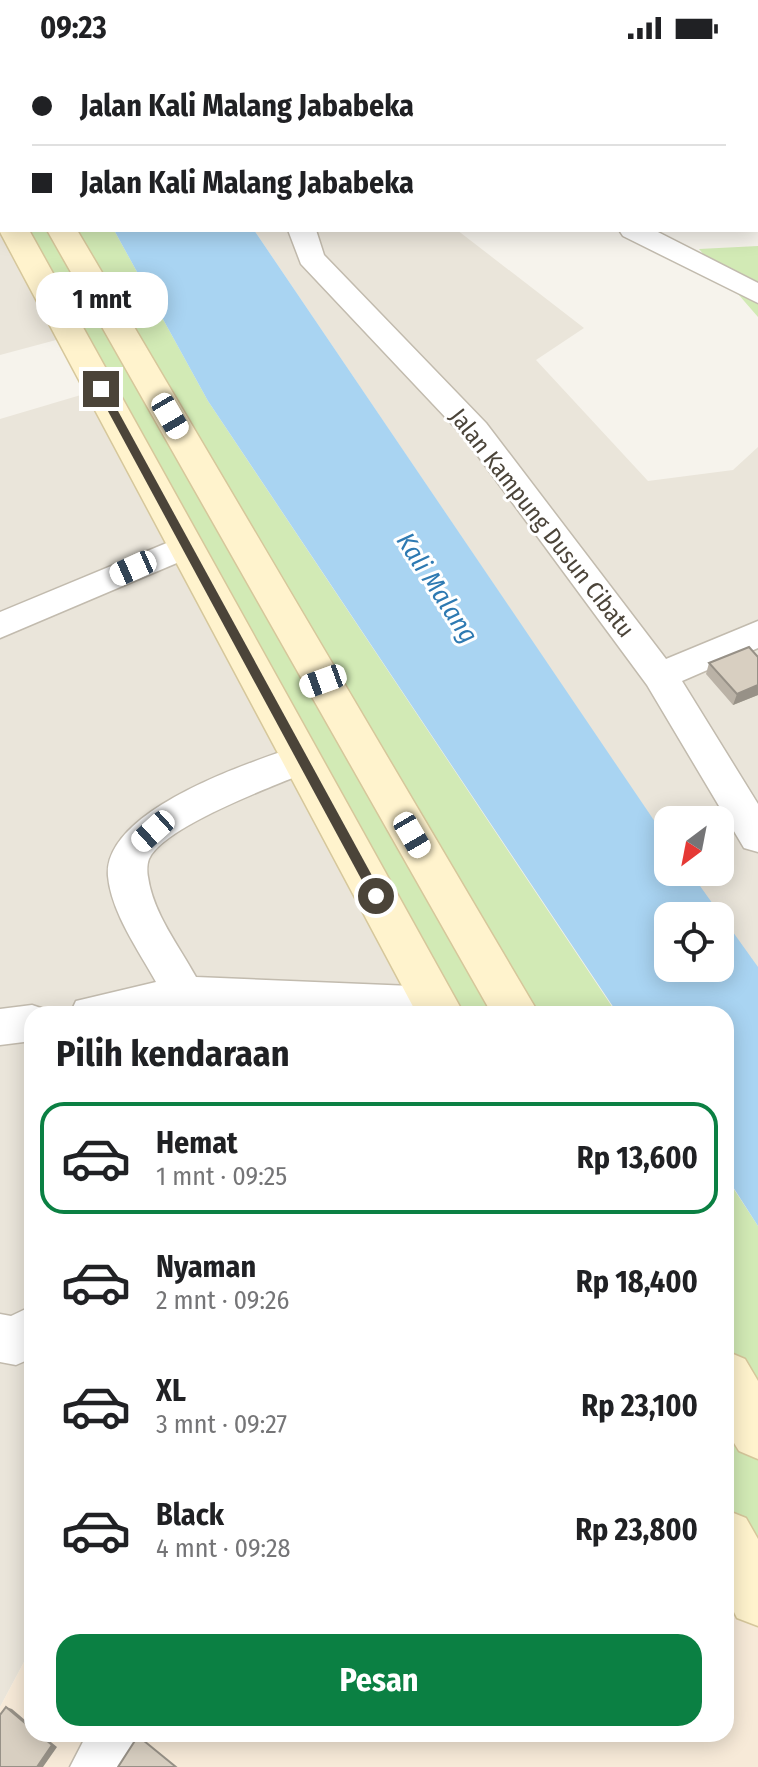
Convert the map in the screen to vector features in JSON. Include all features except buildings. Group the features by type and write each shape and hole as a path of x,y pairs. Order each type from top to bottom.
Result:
{"main road":[{"path":"15,232 437,1006"},
{"path":"63,232 511,1006"},
{"path":"271,701 323,681"},
{"path":"738,1378 758,1432"},
{"path":"734,1553 758,1597"}],"street":[{"name":"Jalan Kampung Dusun Cibatu","path":"303,232 311,258 475,430 660,676 758,837"},
{"path":"637,232 758,294"},
{"path":"0,626 186,546"},
{"path":"660,676 758,634"},
{"path":"184,994 151,934 127,876 131,851 153,831 214,795 302,759"},
{"path":"128,1006 184,994 388,1006"},
{"path":"0,1027 24,1024"},
{"path":"0,1338 16,1341 24,1336"},
{"path":"98,1767 115,1742"}],"shaded area":[{"path":"0,232 3,232 71,336 0,355"},
{"path":"255,232 460,232 584,328 536,360 648,481 733,470 758,447 758,974 734,939 734,902 709,902 698,886 734,886 734,806 654,806 654,821"},
{"path":"101,389 437,1006 24,1006 24,1662 0,1707 0,419"},
{"path":"734,1552 758,1596 758,1767 0,1767 0,1707 24,1662 24,1742 734,1742"}],"green space":[{"path":"15,232 115,232 208,401 612,1006 438,1006"},
{"path":"758,246 758,317 699,249"},
{"path":"734,1189 758,1226 758,1594 734,1550"}],"water":[{"name":"Kali Malang","path":"115,232 255,232 654,820 654,886 700,886 711,902 654,902 654,982 734,982 734,933 758,967 758,1226 734,1188 734,1006 613,1006 208,401"}],"route":[{"path":"101,389 376,896"}]}
